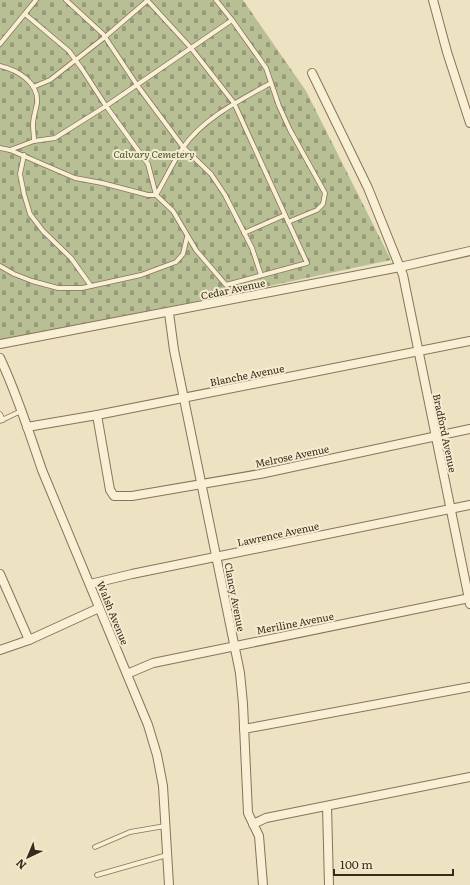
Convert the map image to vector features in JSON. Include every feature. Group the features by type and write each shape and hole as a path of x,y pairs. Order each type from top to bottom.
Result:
{"street":[{"path":"433,0 447,52 470,123"},
{"name":"Bradford Avenue","path":"312,73 368,188 403,275 470,600"},
{"name":"Cedar Avenue","path":"0,344 169,313 400,267 470,251"},
{"name":"Clancy Avenue","path":"169,313 174,350 241,681 248,813 259,836 263,885"},
{"name":"Blanche Avenue","path":"28,427 97,415 470,341"},
{"name":"Walsh Avenue","path":"0,358 22,411 42,470 148,725 157,755 163,786 169,885"},
{"name":"Melrose Avenue","path":"97,415 110,490 114,496 117,497 132,496 260,474 470,428"},
{"name":"Lawrence Avenue","path":"90,584 132,574 470,505"},
{"path":"0,574 29,640"},
{"name":"Meriline Avenue","path":"127,674 153,663 470,600"},
{"path":"0,650 29,640 99,608"},
{"path":"244,729 470,687"},
{"path":"253,824 266,818 470,777"},
{"path":"327,806 329,885"}],"lane":[{"path":"0,44 36,0"},
{"path":"66,0 105,37 137,85 183,147 211,174 225,195 252,248 260,275"},
{"path":"24,14 69,51 75,60 106,106 148,164 156,195 173,211 196,250 226,284 307,263 234,104 191,48 148,0 105,37 75,60 50,80 33,87"},
{"path":"216,0 266,68 279,106 290,130 324,193 323,204 317,210 288,222"},
{"path":"10,150 34,141 55,138 106,106 232,20"},
{"path":"0,66 11,69 26,78 35,90 37,102 33,126 34,141"},
{"path":"156,195 183,147 196,132 234,104 271,83"},
{"path":"0,148 10,150 75,178 102,183 148,195 156,195"},
{"path":"24,156 20,174 30,214 43,231 71,258 91,286"},
{"path":"244,233 285,215"},
{"path":"0,266 14,274 32,281 58,288 82,288 141,275 176,262 183,254 187,237"},
{"path":"0,414 1,420 22,411"},
{"path":"95,847 130,832 165,826"},
{"path":"97,875 167,855"}],"green space":[{"name":"Calvary Cemetery","path":"0,0 243,0 306,91 391,260 203,300 0,340"}]}
